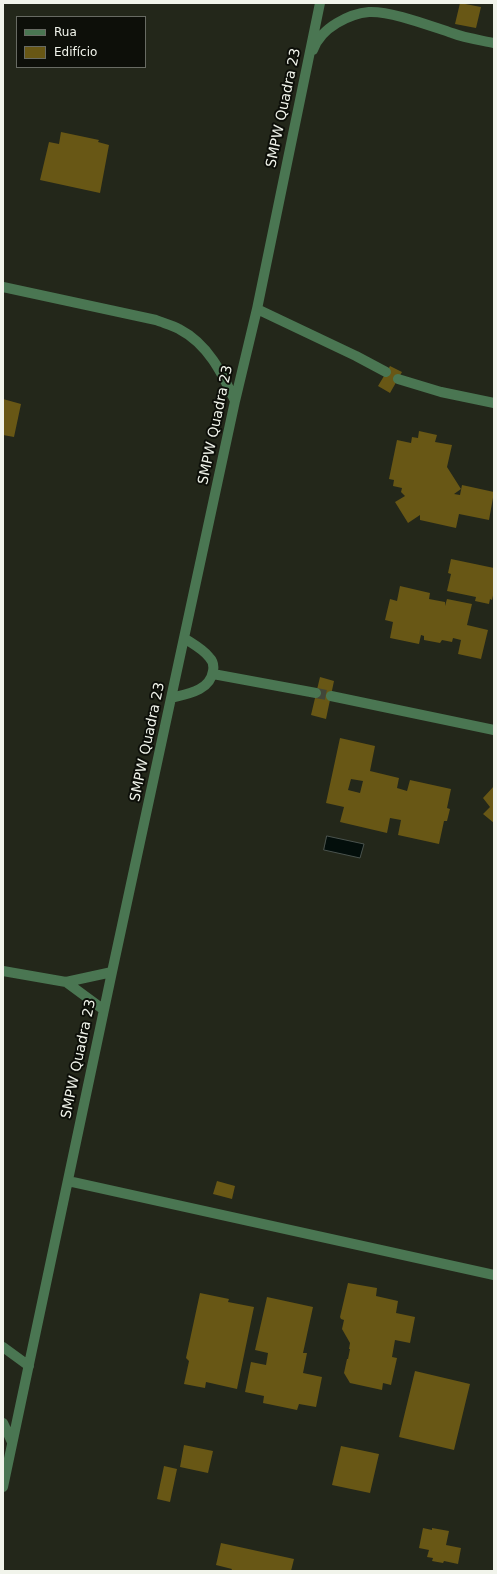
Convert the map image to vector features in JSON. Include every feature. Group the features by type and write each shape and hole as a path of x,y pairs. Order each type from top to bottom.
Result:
{"street":[{"name":"SMPW Quadra 23","path":"3,1487 235,401 257,309 320,3"},
{"path":"369,3 392,15"},
{"path":"307,65 315,45 329,28 348,17 370,12 392,15 428,24 454,34 494,43"},
{"path":"3,287 156,320 178,328 194,338 209,355 223,374 235,401"},
{"path":"257,309 356,356 386,372"},
{"path":"398,379 441,392 494,403"},
{"path":"171,698 200,690 208,683 213,674 214,668 210,658 184,638"},
{"path":"213,674 316,693"},
{"path":"331,696 494,730"},
{"path":"3,971 66,982 112,972"},
{"path":"66,982 104,1010"},
{"path":"68,1181 494,1275"},
{"path":"3,1347 29,1366"},
{"path":"3,1423 12,1442"}],"shaded area":[{"path":"327,836 364,844 360,858 324,850"}],"building":[{"path":"460,3 481,7 476,28 455,24"},
{"path":"61,132 99,140 98,142 109,145 100,193 40,180 49,142 59,144"},
{"path":"390,366 402,372 390,393 378,386"},
{"path":"3,399 21,404 14,437 3,435"},
{"path":"419,431 437,435 435,442 452,445 447,467 461,489 454,494 460,495 462,485 494,492 489,520 459,514 456,528 420,520 420,515 408,523 395,502 405,496 401,492 402,488 393,486 394,480 389,479 397,440 411,443 412,437 418,438"},
{"path":"451,559 494,568 494,591 492,600 490,599 489,604 475,601 476,597 447,591 451,574 448,573"},
{"path":"400,586 430,593 429,599 445,602 445,606 447,599 472,604 467,625 488,630 481,659 458,654 461,640 453,638 452,642 442,640 440,643 424,640 424,636 421,635 419,644 390,638 393,622 385,620 390,599 397,601"},
{"path":"320,677 334,681 326,719 311,715"},
{"path":"340,738 375,746 370,771 399,778 397,788 407,791 410,780 451,789 447,808 450,809 447,821 444,821 439,844 398,835 401,820 390,818 387,833 340,822 344,807 326,803","holes":["351,779 363,781 360,793 348,790"]},
{"path":"494,786 494,823 483,814 490,807 483,798"},
{"path":"217,1181 235,1186 232,1199 213,1194"},
{"path":"348,1283 377,1288 376,1296 398,1301 396,1313 415,1317 410,1343 395,1340 392,1357 397,1358 391,1385 383,1383 382,1390 350,1383 344,1373 350,1343 342,1329 344,1320 340,1317"},
{"path":"200,1293 229,1299 228,1302 254,1307 237,1389 206,1382 205,1388 184,1384 189,1361 186,1358"},
{"path":"267,1297 313,1307 303,1353 307,1353 303,1373 322,1377 316,1407 299,1404 297,1410 263,1403 264,1396 245,1392 251,1362 266,1365 268,1353 255,1350"},
{"path":"415,1371 470,1384 454,1450 399,1437"},
{"path":"184,1445 213,1451 208,1473 180,1467"},
{"path":"341,1446 379,1454 370,1493 332,1485"},
{"path":"164,1466 177,1469 170,1502 157,1499"},
{"path":"423,1528 449,1531 446,1545 461,1548 458,1564 444,1561 443,1563 432,1561 433,1558 427,1557 429,1550 419,1548"},
{"path":"221,1543 294,1559 291,1571 231,1571 232,1569 216,1565"}],"tunnel":[{"path":"316,693 331,696"}]}
